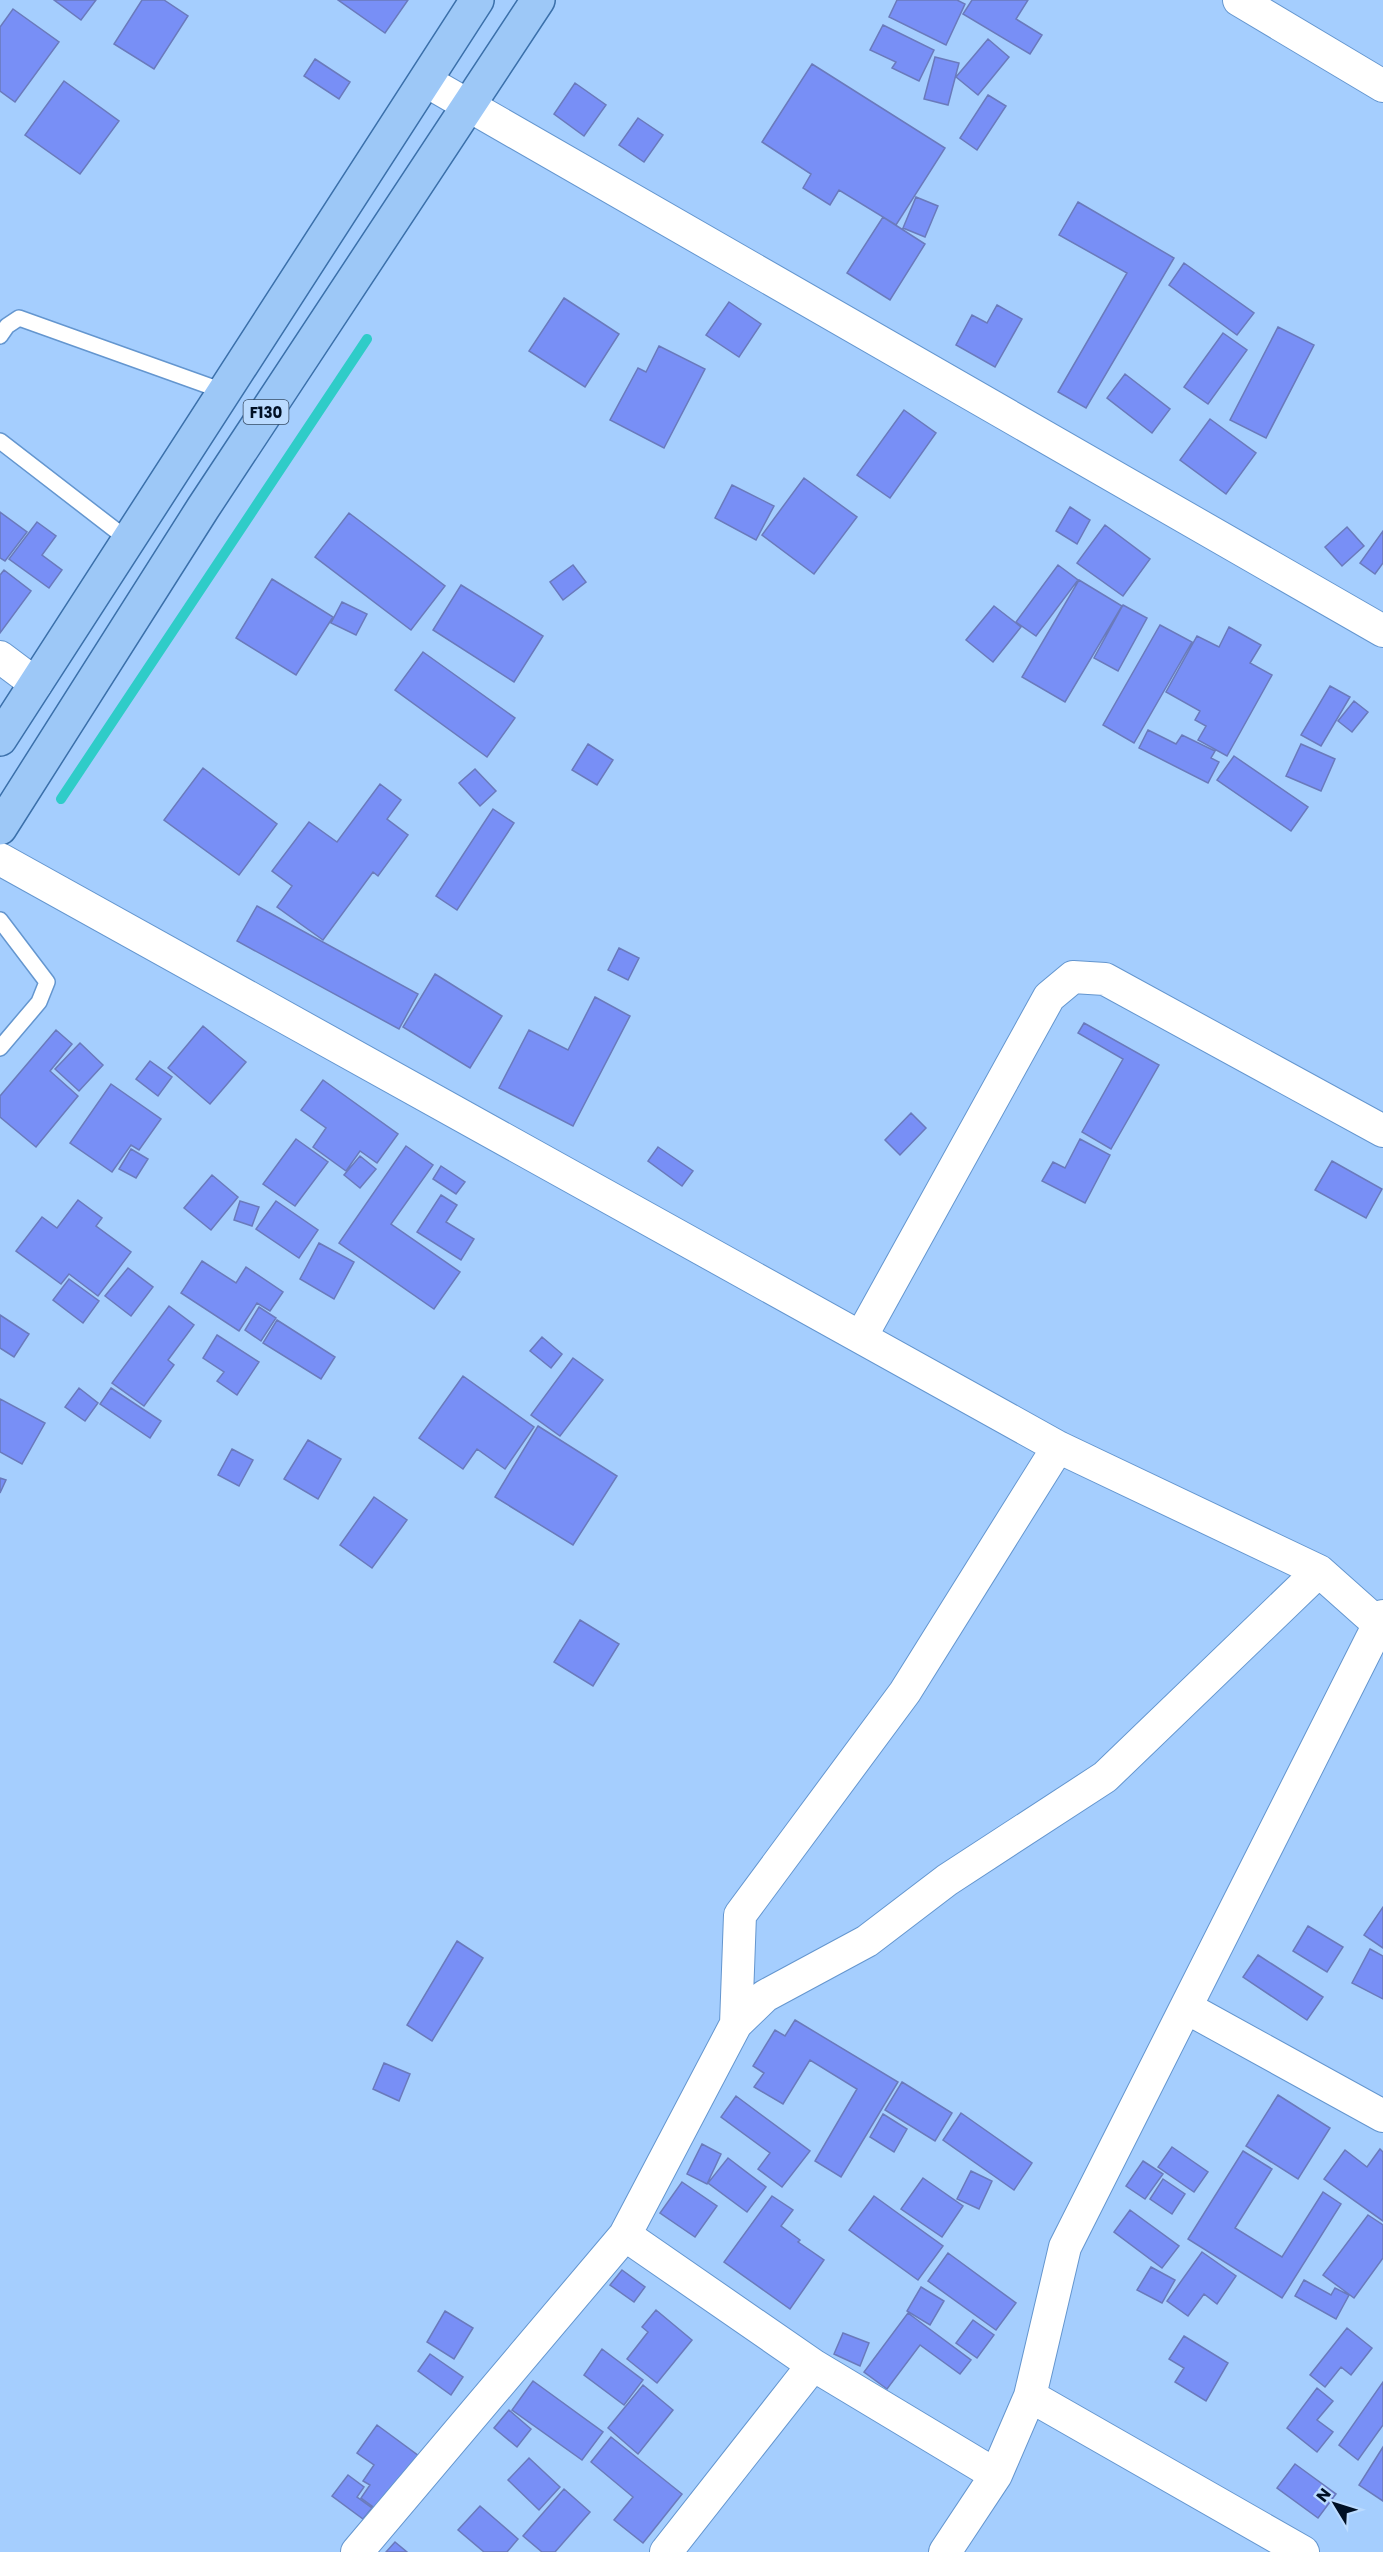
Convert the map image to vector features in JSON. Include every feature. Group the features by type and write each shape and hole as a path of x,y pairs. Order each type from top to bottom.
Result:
{"main road":[{"name":"F130","path":"0,739 477,0"},
{"name":"F130","path":"0,828 202,508 538,0"}],"street":[{"path":"1239,0 1383,86"},
{"path":"426,81 1383,631"},
{"path":"0,657 36,684"},
{"path":"0,859 1058,1447 1319,1571 1381,1623 1065,2247 1030,2396 996,2475 945,2552"},
{"path":"861,1337 1049,997 1073,977 1105,979 1383,1131"},
{"path":"736,2024 740,1915 905,1692 1058,1447"},
{"path":"357,2552 625,2235 736,2024 765,1995 867,1941 947,1880 1105,1777 1319,1571"},
{"path":"1187,2008 1383,2116"},
{"path":"625,2235 813,2365 996,2475"},
{"path":"666,2552 813,2365"},
{"path":"1030,2396 1303,2552"}],"lane":[{"path":"0,336 7,326 18,318 224,391"},
{"path":"0,441 127,539"},
{"path":"0,921 47,982 39,1002 0,1048"}],"building":[{"path":"54,0 96,0 81,20"},
{"path":"142,0 164,0 188,16 154,69 114,44"},
{"path":"338,0 408,0 385,33"},
{"path":"897,0 957,0 965,4 946,45 889,17"},
{"path":"972,0 1028,0 1016,19 1042,35 1030,54 963,14"},
{"path":"13,9 59,42 15,102 0,91 0,27"},
{"path":"883,25 934,50 919,81 892,68 896,62 870,50"},
{"path":"988,39 1009,57 978,95 956,77"},
{"path":"935,57 959,63 948,105 924,99"},
{"path":"315,59 350,82 339,99 304,76"},
{"path":"812,64 945,148 896,225 839,190 830,205 803,188 811,174 762,142"},
{"path":"64,81 119,121 80,174 25,135"},
{"path":"575,83 606,105 584,136 554,114"},
{"path":"988,95 1006,106 977,150 960,138"},
{"path":"638,118 663,135 644,162 619,145"},
{"path":"916,197 938,206 925,237 903,228"},
{"path":"1078,202 1174,258 1086,408 1058,392 1127,273 1059,235"},
{"path":"883,217 925,244 890,300 847,273"},
{"path":"1184,263 1254,313 1237,335 1169,285"},
{"path":"564,298 619,334 585,387 529,351"},
{"path":"729,302 761,324 739,357 706,335"},
{"path":"997,305 1022,319 995,367 956,345 972,315 987,323"},
{"path":"1278,327 1314,345 1266,438 1230,420"},
{"path":"1223,333 1247,350 1208,404 1184,387"},
{"path":"659,346 705,369 664,448 610,420 638,368 646,372"},
{"path":"1125,374 1170,409 1152,433 1107,398"},
{"path":"904,410 936,433 890,498 857,475"},
{"path":"1210,419 1256,453 1226,494 1180,460"},
{"path":"804,478 857,517 814,574 762,535"},
{"path":"732,485 774,506 756,540 715,518"},
{"path":"1070,507 1090,520 1077,544 1056,531"},
{"path":"0,512 27,532 5,561 0,558"},
{"path":"349,513 445,586 411,630 315,557"},
{"path":"37,522 56,536 42,555 62,570 49,588 9,559"},
{"path":"1105,525 1150,559 1123,596 1077,563"},
{"path":"1347,527 1364,546 1342,566 1325,547"},
{"path":"1383,531 1383,563 1375,574 1360,563"},
{"path":"573,565 586,582 563,600 550,582"},
{"path":"1058,565 1078,580 1036,636 1016,622"},
{"path":"4,570 31,591 0,633 0,575"},
{"path":"272,579 333,617 296,675 236,638"},
{"path":"1079,580 1122,606 1065,702 1022,677"},
{"path":"461,585 543,636 514,682 433,630"},
{"path":"342,602 367,614 356,635 331,623"},
{"path":"1123,605 1147,618 1118,671 1094,658"},
{"path":"994,606 1021,627 993,662 966,640"},
{"path":"1160,625 1192,642 1134,743 1103,725"},
{"path":"1229,627 1261,645 1250,663 1272,675 1227,756 1198,740 1206,726 1195,720 1200,711 1166,692 1197,636 1219,647"},
{"path":"423,652 515,718 487,757 395,690"},
{"path":"1330,686 1350,697 1321,746 1301,735"},
{"path":"1354,701 1368,712 1352,732 1338,721"},
{"path":"1148,730 1176,744 1182,735 1215,751 1211,758 1219,762 1208,783 1139,748"},
{"path":"588,744 613,760 597,785 572,770"},
{"path":"1301,744 1335,759 1321,791 1286,776"},
{"path":"1234,756 1308,807 1291,831 1217,780"},
{"path":"203,768 277,824 239,875 164,820"},
{"path":"475,769 496,791 480,806 459,783"},
{"path":"380,784 401,800 387,819 408,835 378,876 373,872 323,940 277,907 292,886 272,871 309,822 337,842"},
{"path":"493,809 514,823 457,910 436,896"},
{"path":"257,906 418,994 399,1029 237,941"},
{"path":"619,948 639,958 628,980 608,970"},
{"path":"435,974 502,1016 470,1068 403,1027"},
{"path":"595,997 630,1016 573,1126 499,1088 529,1030 568,1050"},
{"path":"1084,1023 1159,1065 1111,1149 1082,1132 1123,1059 1078,1033"},
{"path":"203,1026 246,1062 210,1104 168,1068"},
{"path":"56,1030 72,1044 50,1071 78,1096 36,1147 0,1117 0,1096"},
{"path":"80,1043 103,1065 79,1091 55,1069"},
{"path":"150,1061 172,1077 158,1096 136,1079"},
{"path":"323,1080 398,1134 377,1163 360,1151 346,1171 313,1147 326,1128 301,1110"},
{"path":"111,1084 161,1119 139,1150 131,1145 112,1172 70,1143"},
{"path":"911,1113 926,1128 900,1155 885,1140"},
{"path":"296,1139 328,1162 295,1206 263,1184"},
{"path":"1080,1139 1110,1155 1085,1203 1042,1181 1053,1162 1065,1168"},
{"path":"406,1146 433,1165 391,1224 460,1272 434,1309 339,1243"},
{"path":"658,1147 693,1171 682,1186 648,1161"},
{"path":"131,1149 148,1159 136,1178 119,1169"},
{"path":"360,1156 376,1169 360,1188 344,1175"},
{"path":"1332,1161 1382,1189 1366,1218 1315,1190"},
{"path":"441,1166 465,1182 456,1194 433,1179"},
{"path":"212,1175 238,1197 211,1230 184,1208"},
{"path":"441,1195 457,1205 446,1222 474,1239 461,1260 417,1232"},
{"path":"78,1200 102,1218 96,1226 131,1252 98,1296 69,1274 61,1284 16,1251 42,1217 57,1228"},
{"path":"240,1201 259,1207 252,1226 234,1220"},
{"path":"276,1201 318,1230 299,1258 256,1229"},
{"path":"319,1243 354,1262 334,1299 300,1279"},
{"path":"202,1261 236,1283 246,1267 283,1292 270,1311 257,1303 239,1331 181,1293"},
{"path":"128,1268 153,1287 131,1316 105,1296"},
{"path":"69,1279 99,1301 83,1323 53,1300"},
{"path":"169,1306 194,1325 168,1360 174,1365 144,1406 112,1383"},
{"path":"259,1307 276,1318 261,1341 245,1330"},
{"path":"0,1315 29,1334 14,1357 0,1348"},
{"path":"277,1320 335,1357 321,1379 263,1343"},
{"path":"217,1335 259,1362 237,1395 217,1381 224,1372 203,1358"},
{"path":"542,1337 562,1354 551,1368 530,1351"},
{"path":"573,1358 603,1380 560,1436 531,1415"},
{"path":"463,1376 534,1427 505,1469 477,1449 463,1469 419,1438"},
{"path":"79,1388 98,1403 85,1421 65,1407"},
{"path":"111,1388 161,1421 150,1438 100,1404"},
{"path":"0,1399 45,1423 22,1464 0,1452"},
{"path":"538,1426 617,1476 573,1545 495,1497"},
{"path":"308,1440 341,1459 318,1499 284,1479"},
{"path":"232,1449 253,1460 239,1486 218,1475"},
{"path":"0,1478 6,1480 0,1493"},
{"path":"374,1497 407,1520 372,1568 340,1545"},
{"path":"580,1620 619,1644 593,1686 554,1662"},
{"path":"1383,1907 1383,1948 1364,1935"},
{"path":"1308,1926 1343,1947 1327,1972 1293,1951"},
{"path":"457,1941 483,1958 432,2041 407,2025"},
{"path":"1370,1949 1383,1956 1383,1999 1352,1983"},
{"path":"1258,1955 1323,1997 1307,2020 1243,1977"},
{"path":"795,2020 898,2082 841,2177 815,2161 857,2089 810,2060 783,2104 754,2087 764,2073 753,2066 775,2030 785,2036"},
{"path":"384,2063 410,2074 399,2101 373,2089"},
{"path":"902,2082 952,2113 935,2141 885,2110"},
{"path":"1278,2095 1330,2128 1298,2179 1246,2146"},
{"path":"736,2096 810,2151 782,2187 758,2169 770,2153 721,2117"},
{"path":"961,2113 1032,2163 1014,2190 943,2140"},
{"path":"883,2114 907,2129 894,2152 870,2137"},
{"path":"702,2144 721,2154 707,2184 687,2174"},
{"path":"1172,2147 1208,2172 1194,2192 1158,2167"},
{"path":"1380,2149 1383,2152 1383,2221 1324,2179 1345,2150 1367,2167"},
{"path":"1243,2151 1272,2169 1235,2228 1282,2257 1323,2192 1341,2204 1282,2298 1188,2239"},
{"path":"728,2158 766,2187 747,2212 708,2183"},
{"path":"1143,2161 1163,2174 1145,2199 1126,2186"},
{"path":"971,2171 992,2181 979,2209 957,2199"},
{"path":"923,2178 963,2206 942,2237 901,2209"},
{"path":"1163,2179 1185,2194 1172,2214 1150,2199"},
{"path":"682,2182 717,2206 695,2237 660,2213"},
{"path":"772,2196 793,2210 781,2226 800,2240 798,2242 824,2260 790,2309 724,2262"},
{"path":"874,2196 943,2246 918,2280 849,2230"},
{"path":"1130,2210 1179,2246 1162,2268 1114,2232"},
{"path":"1368,2215 1383,2225 1383,2258 1354,2298 1323,2275"},
{"path":"1202,2252 1236,2276 1217,2304 1204,2294 1188,2316 1167,2301"},
{"path":"948,2253 1016,2303 996,2330 928,2281"},
{"path":"1151,2267 1175,2280 1162,2303 1137,2290"},
{"path":"622,2270 645,2287 634,2302 610,2285"},
{"path":"1304,2280 1331,2295 1335,2288 1349,2295 1336,2319 1295,2296"},
{"path":"921,2287 944,2301 930,2325 907,2311"},
{"path":"656,2310 692,2340 657,2383 627,2359 648,2332 642,2327"},
{"path":"445,2311 473,2328 454,2359 427,2342"},
{"path":"908,2313 971,2360 960,2374 920,2345 887,2389 864,2372"},
{"path":"973,2320 994,2335 977,2358 956,2343"},
{"path":"1347,2328 1372,2348 1351,2375 1341,2367 1325,2387 1310,2375"},
{"path":"843,2333 869,2343 860,2366 834,2354"},
{"path":"1184,2336 1228,2363 1206,2401 1175,2382 1184,2368 1169,2359"},
{"path":"602,2349 643,2380 624,2405 584,2375"},
{"path":"430,2354 463,2377 451,2395 418,2371"},
{"path":"533,2381 603,2432 582,2460 512,2410"},
{"path":"1383,2382 1383,2425 1358,2460 1339,2445"},
{"path":"643,2385 673,2410 638,2454 608,2428"},
{"path":"1317,2388 1333,2401 1317,2420 1333,2432 1317,2452 1287,2428"},
{"path":"509,2410 531,2429 517,2447 494,2428"},
{"path":"377,2425 423,2459 383,2514 361,2498 370,2485 363,2481 374,2465 357,2453"},
{"path":"611,2437 682,2494 643,2543 614,2520 633,2497 591,2462"},
{"path":"1383,2447 1383,2501 1359,2485"},
{"path":"529,2458 560,2487 539,2510 508,2480"},
{"path":"1295,2464 1336,2494 1318,2518 1277,2488"},
{"path":"348,2475 364,2487 357,2497 372,2508 363,2519 332,2496"},
{"path":"564,2489 590,2512 555,2552 542,2552 523,2536"},
{"path":"480,2506 518,2539 507,2552 484,2552 458,2530"},
{"path":"395,2542 407,2552 386,2552"}],"waterway":[{"path":"61,799 367,339"}]}
